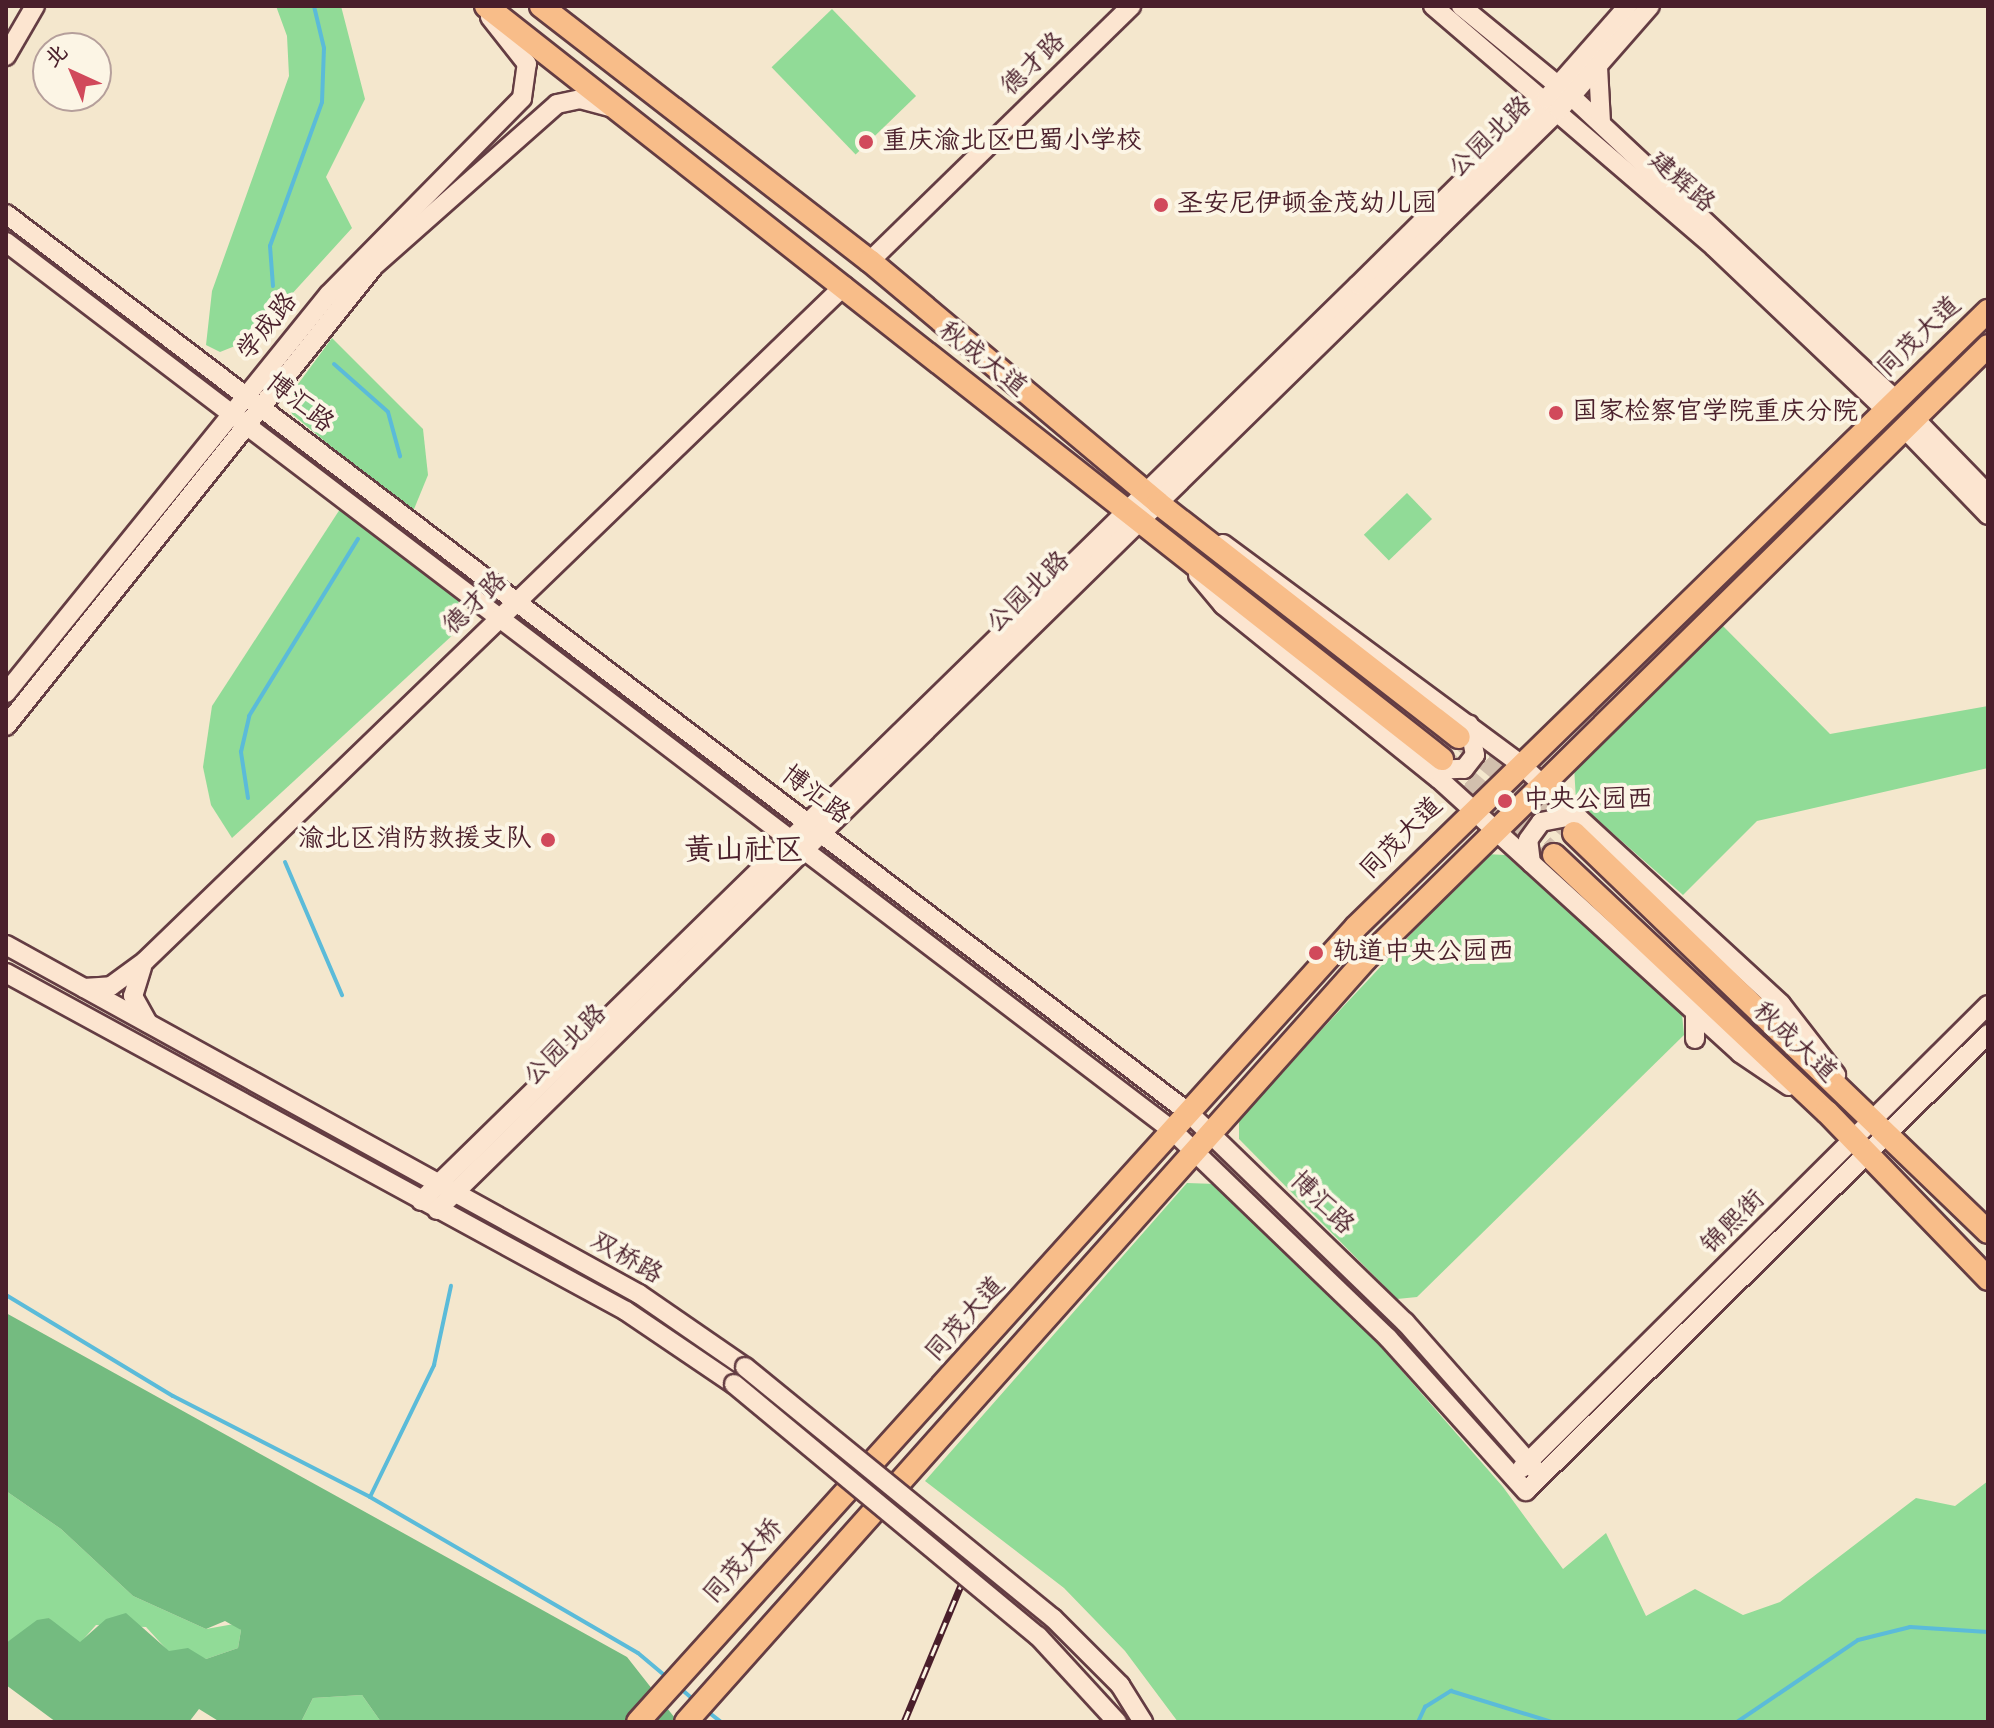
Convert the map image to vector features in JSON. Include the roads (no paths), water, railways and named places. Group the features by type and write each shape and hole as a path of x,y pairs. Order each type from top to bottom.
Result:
{"main road":[{"path":"6,56 35,6"},
{"name":"秋成大道","path":"483,6 619,109 1176,549 1436,764"},
{"name":"学成路","path":"6,726 362,256 522,98 527,64 483,6"},
{"name":"秋成大道","path":"541,6 870,261 1177,518 1464,731"},
{"name":"德才路","path":"870,261 1131,6"},
{"name":"建辉路","path":"1433,6 1559,97 1601,123 1891,405"},
{"name":"建辉路","path":"1461,6 1891,405"},
{"name":"公园北路","path":"1559,97 1628,6"},
{"name":"公园北路","path":"429,1205 1559,97 1599,64 1650,6"},
{"path":"1599,64 1594,94 1601,123"},
{"name":"学成路","path":"252,401 374,266 551,109 580,99 619,109"},
{"name":"博汇路","path":"6,214 252,401 798,845 1173,1131 1388,1338 1520,1484"},
{"name":"博汇路","path":"6,242 238,419 815,828 1189,1113 1405,1322 1535,1469"},
{"name":"德才路","path":"84,988 111,986 145,961 844,286"},
{"name":"同茂大道","path":"892,1442 1189,1113 1472,809 1988,311"},
{"name":"同茂大道","path":"686,1722 1210,1131 1493,829 1988,346"},
{"name":"学成路","path":"6,693 238,419"},
{"path":"1909,423 1988,494"},
{"path":"1909,423 1988,515"},
{"path":"1464,731 1518,762 1540,782 1575,824"},
{"path":"1436,764 1464,769 1475,755 1464,731"},
{"path":"1436,764 1472,809 1493,829 1740,1053 1827,1112"},
{"path":"1531,863 1528,840 1541,822 1575,824"},
{"name":"秋成大道","path":"1575,824 1848,1090 1988,1232"},
{"name":"秋成大道","path":"1554,855 1827,1112 1988,1279"},
{"name":"双桥路","path":"6,945 273,1096 639,1294 745,1367 1053,1618 1120,1685 1143,1722"},
{"path":"145,961 133,996 152,1027"},
{"name":"双桥路","path":"6,973 626,1311 734,1384 1038,1636 1117,1722"},
{"name":"锦熙街","path":"1520,1484 1862,1148 1988,1005"},
{"path":"1695,1012 1695,1039"},
{"name":"锦熙街","path":"1883,1126 1988,1034"},
{"name":"同茂大桥","path":"638,1722 892,1442"}],"waterway":[{"path":"273,286 270,246 322,102 324,48 314,6"},
{"path":"334,364 388,412 400,456"},
{"path":"248,798 241,752 249,716 358,539"},
{"path":"285,862 342,995"},
{"path":"370,1497 434,1365 451,1286"},
{"path":"6,1295 173,1396 370,1497 638,1653 667,1677"},
{"path":"1737,1722 1858,1640 1910,1627 1988,1632"},
{"path":"680,1688 694,1700"},
{"path":"1418,1722 1425,1707 1451,1691 1552,1722"},
{"path":"707,1711 721,1722"}],"tunnel":[{"path":"1461,739 1570,829"},
{"path":"1443,759 1554,855"}],"railway":[{"path":"904,1722 961,1585"}],"place":[{"name":"重庆渝北区巴蜀小学校","path":"866,142"},
{"name":"圣安尼伊顿金茂幼儿园","path":"1161,205"},
{"name":"国家检察官学院重庆分院","path":"1556,413"},
{"name":"中央公园西","path":"1505,801"},
{"name":"渝北区消防救援支队","path":"548,840"},
{"name":"轨道中央公园西","path":"1316,953"}],"district":[{"name":"黄山社区","path":"744,851"}]}
